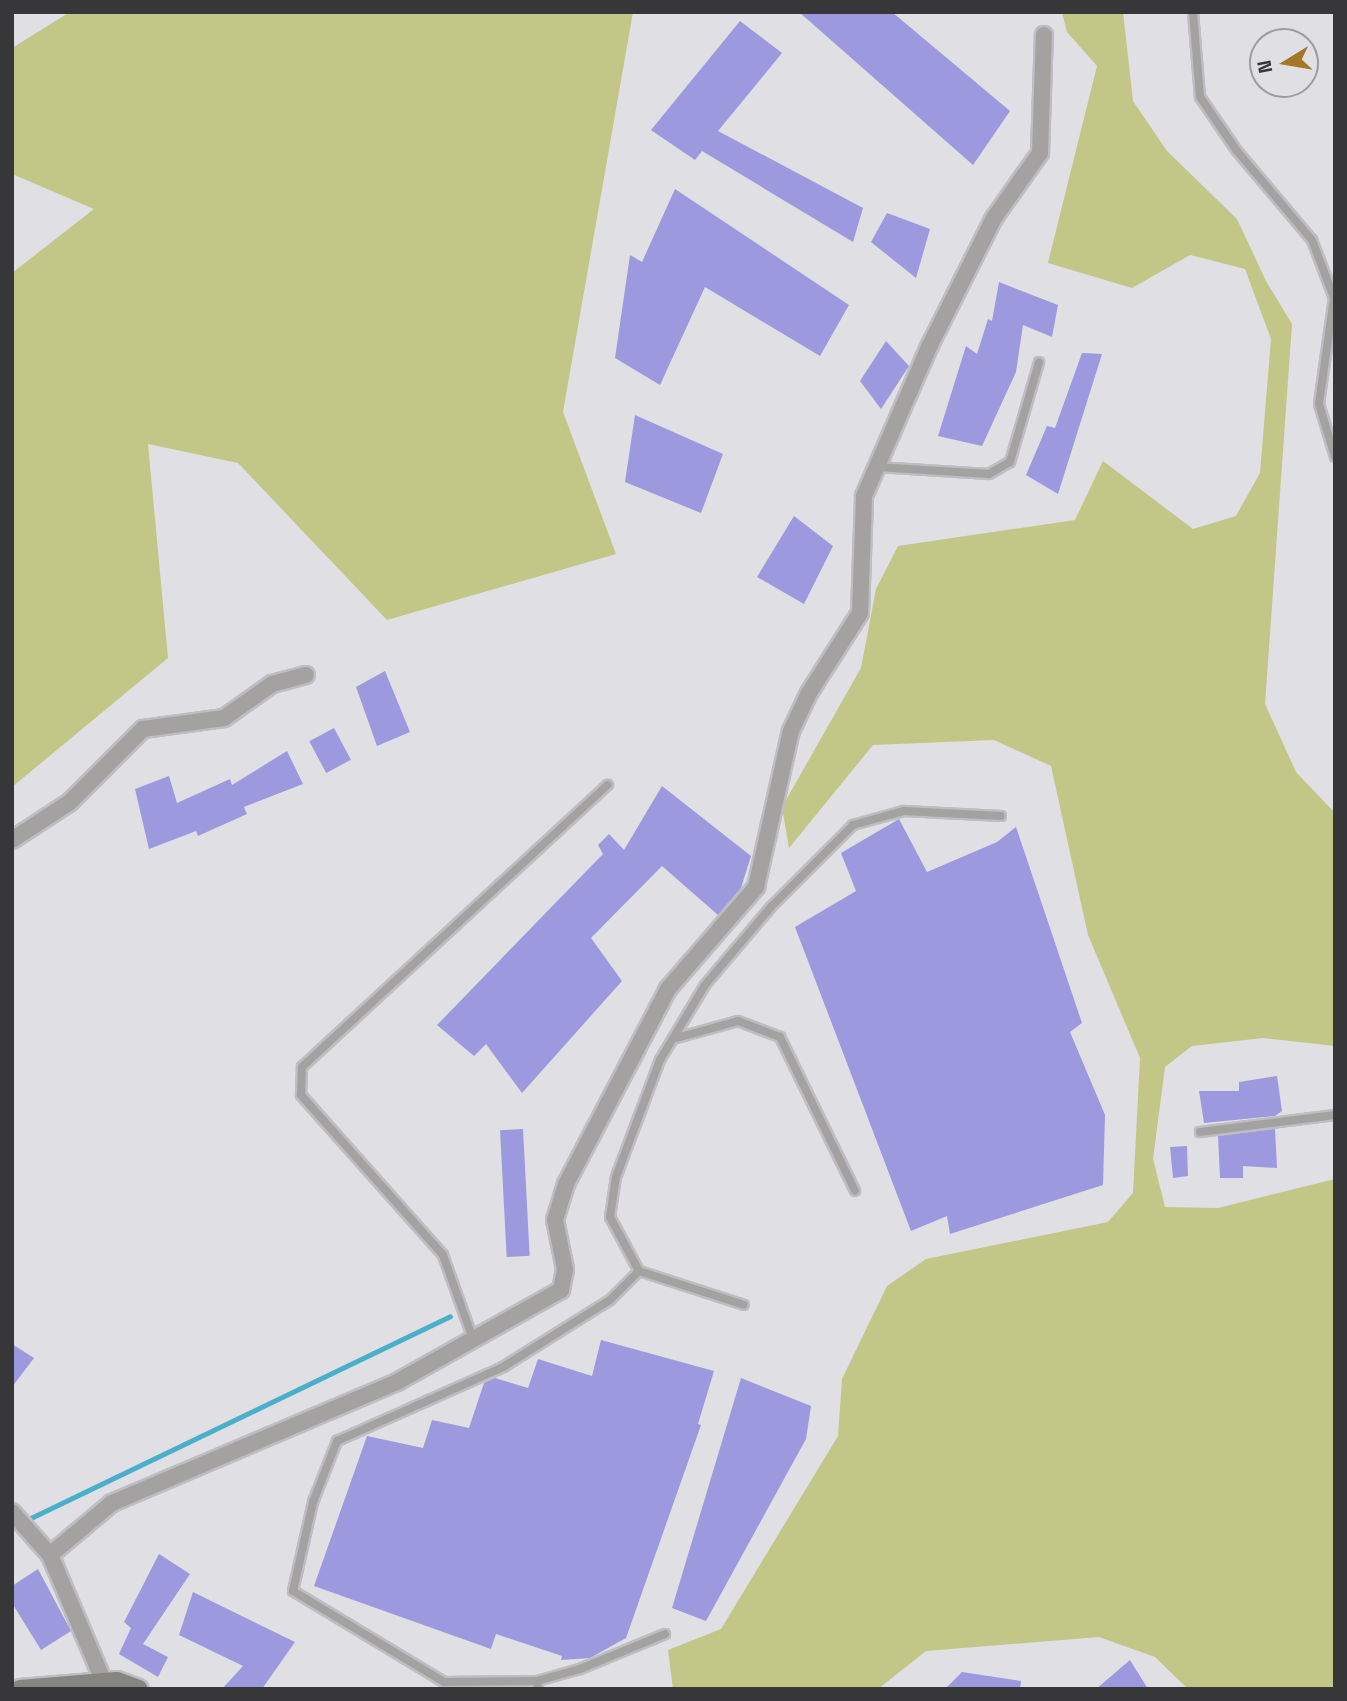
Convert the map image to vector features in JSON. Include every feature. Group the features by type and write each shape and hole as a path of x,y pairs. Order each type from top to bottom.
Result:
{"street":[{"path":"50,1555 112,1503 397,1382 561,1290 565,1269 555,1220 566,1184 668,989 756,887 791,731 809,692 860,613 864,496 929,347 994,218 1040,153 1044,35"},
{"path":"12,840 70,802 143,729 224,718 272,684 306,675"},
{"path":"13,1513 50,1555 104,1682"},
{"path":"20,1689 104,1682 139,1689"}],"lane":[{"path":"1194,12 1200,97 1237,151 1312,240 1334,298 1319,404 1335,457"},
{"path":"877,467 989,474 1010,462 1038,362"},
{"path":"473,1339 443,1255 301,1095 302,1067 608,785"},
{"path":"744,1305 639,1270 610,1217 616,1177 660,1060 705,985 771,907 853,825 904,811 1001,816"},
{"path":"673,1039 738,1021 780,1037 855,1191"},
{"path":"1200,1132 1335,1115"},
{"path":"639,1270 610,1300 503,1367 337,1441 313,1502 293,1591 444,1682 537,1685 665,1634"}],"green space":[{"path":"70,12 633,12 563,412 616,554 387,620 238,463 148,444 168,658 12,787 12,273 94,209 12,174 12,48"},
{"path":"1062,12 1123,12 1133,101 1167,151 1237,219 1266,281 1292,324 1265,704 1296,772 1335,813 1335,1046 1263,1038 1192,1046 1165,1067 1153,1159 1165,1207 1218,1208 1335,1179 1335,1689 1188,1689 1155,1657 1099,1637 926,1651 878,1689 673,1689 668,1650 721,1629 838,1436 842,1379 887,1286 926,1259 1108,1222 1133,1193 1140,1058 1088,935 1051,766 994,740 873,745 789,848 782,807 861,668 876,589 898,546 1075,520 1103,461 1193,529 1236,516 1260,473 1271,339 1245,269 1190,255 1132,288 1048,263 1097,66 1067,32"}],"building":[{"path":"799,12 892,12 1010,111 973,165"},
{"path":"740,21 782,53 718,131 863,208 853,242 702,151 695,160 651,130"},
{"path":"675,189 849,305 820,356 705,287 660,385 615,358 630,255 642,262"},
{"path":"887,213 930,229 916,278 871,242"},
{"path":"999,282 1058,305 1052,337 1023,325 1016,372 982,446 938,436 966,346 977,354 988,319 992,321"},
{"path":"886,341 909,366 881,409 860,381"},
{"path":"1082,353 1102,354 1058,494 1026,475 1047,426 1055,428"},
{"path":"635,415 723,454 701,513 625,482"},
{"path":"794,516 833,546 804,604 757,577"},
{"path":"385,671 410,732 377,746 356,687"},
{"path":"334,728 351,760 326,773 309,741"},
{"path":"287,751 303,784 244,807 247,814 198,836 196,831 149,849 135,789 169,776 177,803 230,779 232,785"},
{"path":"662,786 751,856 741,888 718,915 662,866 591,938 622,981 522,1093 486,1044 474,1056 437,1025 603,854 598,845 609,834 624,850"},
{"path":"899,819 927,872 997,842 1016,827 1082,1023 1070,1032 1105,1115 1103,1185 950,1234 947,1216 911,1231 795,927 856,891 841,853"},
{"path":"1277,1076 1282,1111 1275,1116 1204,1123 1199,1091 1239,1091 1239,1082"},
{"path":"523,1129 530,1256 507,1257 500,1130"},
{"path":"1275,1129 1277,1168 1243,1166 1243,1178 1220,1178 1218,1136"},
{"path":"1187,1146 1188,1176 1173,1178 1170,1147"},
{"path":"601,1340 714,1371 698,1424 701,1425 626,1638 590,1658 561,1660 562,1656 496,1634 491,1649 314,1586 367,1436 423,1448 432,1420 469,1428 484,1383 495,1378 528,1388 538,1359 592,1376"},
{"path":"12,1344 34,1358 12,1387"},
{"path":"741,1378 811,1406 806,1439 706,1621 672,1608"},
{"path":"159,1554 190,1574 143,1644 168,1657 158,1677 119,1654 131,1628 124,1622"},
{"path":"38,1569 71,1631 41,1650 12,1603 12,1586"},
{"path":"193,1592 295,1642 262,1689 222,1689 243,1666 179,1635"},
{"path":"1130,1660 1148,1689 1096,1689"},
{"path":"962,1672 1021,1681 1020,1689 945,1689"}],"waterway":[{"path":"12,1527 450,1316"}]}
